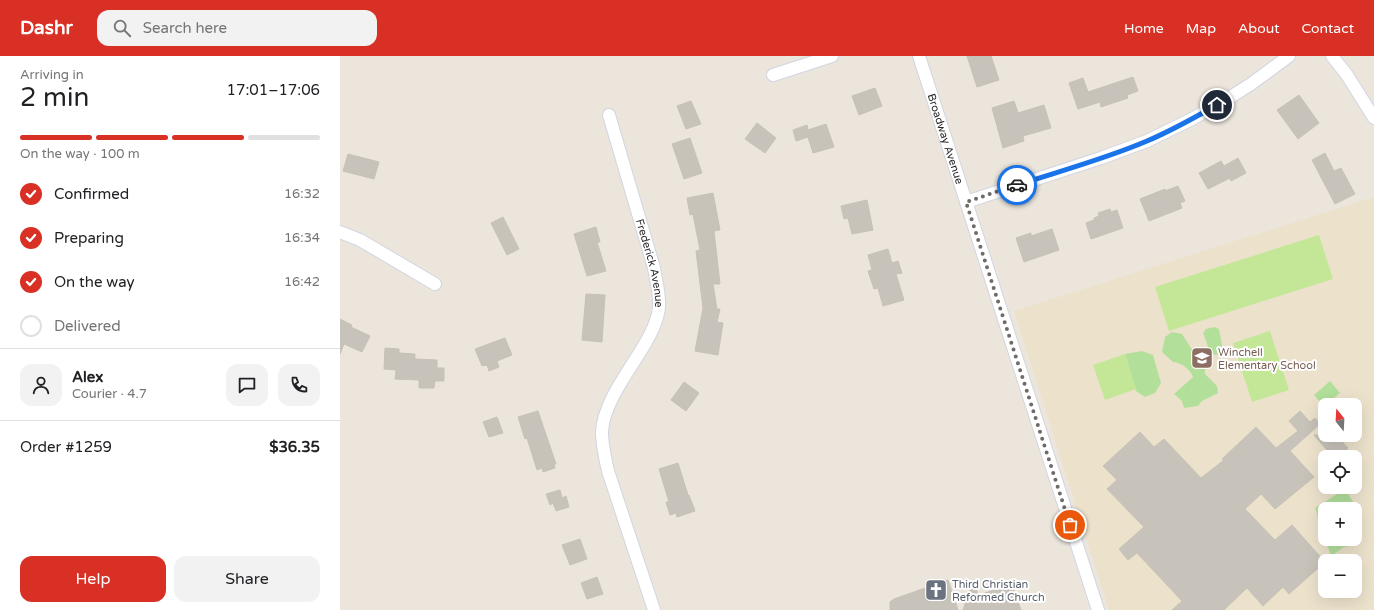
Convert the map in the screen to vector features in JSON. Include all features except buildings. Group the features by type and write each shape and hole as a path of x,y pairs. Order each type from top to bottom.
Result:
{"street":[{"path":"773,75 832,56"},
{"name":"Broadway Avenue","path":"919,56 1098,610"},
{"path":"966,202 1101,158 1147,141 1230,98 1288,56"},
{"path":"1332,56 1347,75 1374,118"},
{"name":"Frederick Avenue","path":"609,115 654,268 659,293 659,308 648,338 615,392 605,415 602,431 603,450 608,471 654,610"},
{"path":"340,232 360,240 435,284"}],"shaded area":[{"name":"Winchell Elementary School","path":"1374,197 1374,610 1109,610 1014,311"}],"green space":[{"path":"1319,235 1333,279 1169,331 1155,287"},
{"path":"1214,327 1219,329 1223,350 1221,354 1215,355 1210,352 1203,333 1206,329"},
{"path":"1270,331 1289,390 1252,402 1233,343"},
{"path":"1172,332 1182,334 1191,348 1206,355 1205,374 1217,386 1218,393 1202,401 1198,406 1184,408 1182,401 1174,394 1193,377 1190,371 1180,364 1173,362 1162,352 1165,337"},
{"path":"1142,351 1153,355 1161,383 1155,393 1145,397 1136,391 1125,354"},
{"path":"1125,354 1136,389 1105,400 1093,365"},
{"path":"1330,381 1340,393 1334,398 1318,398 1318,399 1314,395"},
{"path":"1337,494 1348,494 1353,502 1324,502"},
{"path":"1318,506 1318,517 1315,508"},
{"path":"1327,546 1350,546 1344,547 1334,554 1330,554"}],"way so far":[{"path":"1017,185 966,202 1070,525"}],"place":[{"name":"Winchell Elementary School","path":"1202,358"},
{"name":"Third Christian Reformed Church","path":"936,590"}],"route":[{"path":"1017,185 1101,158 1147,141 1217,105"}]}
